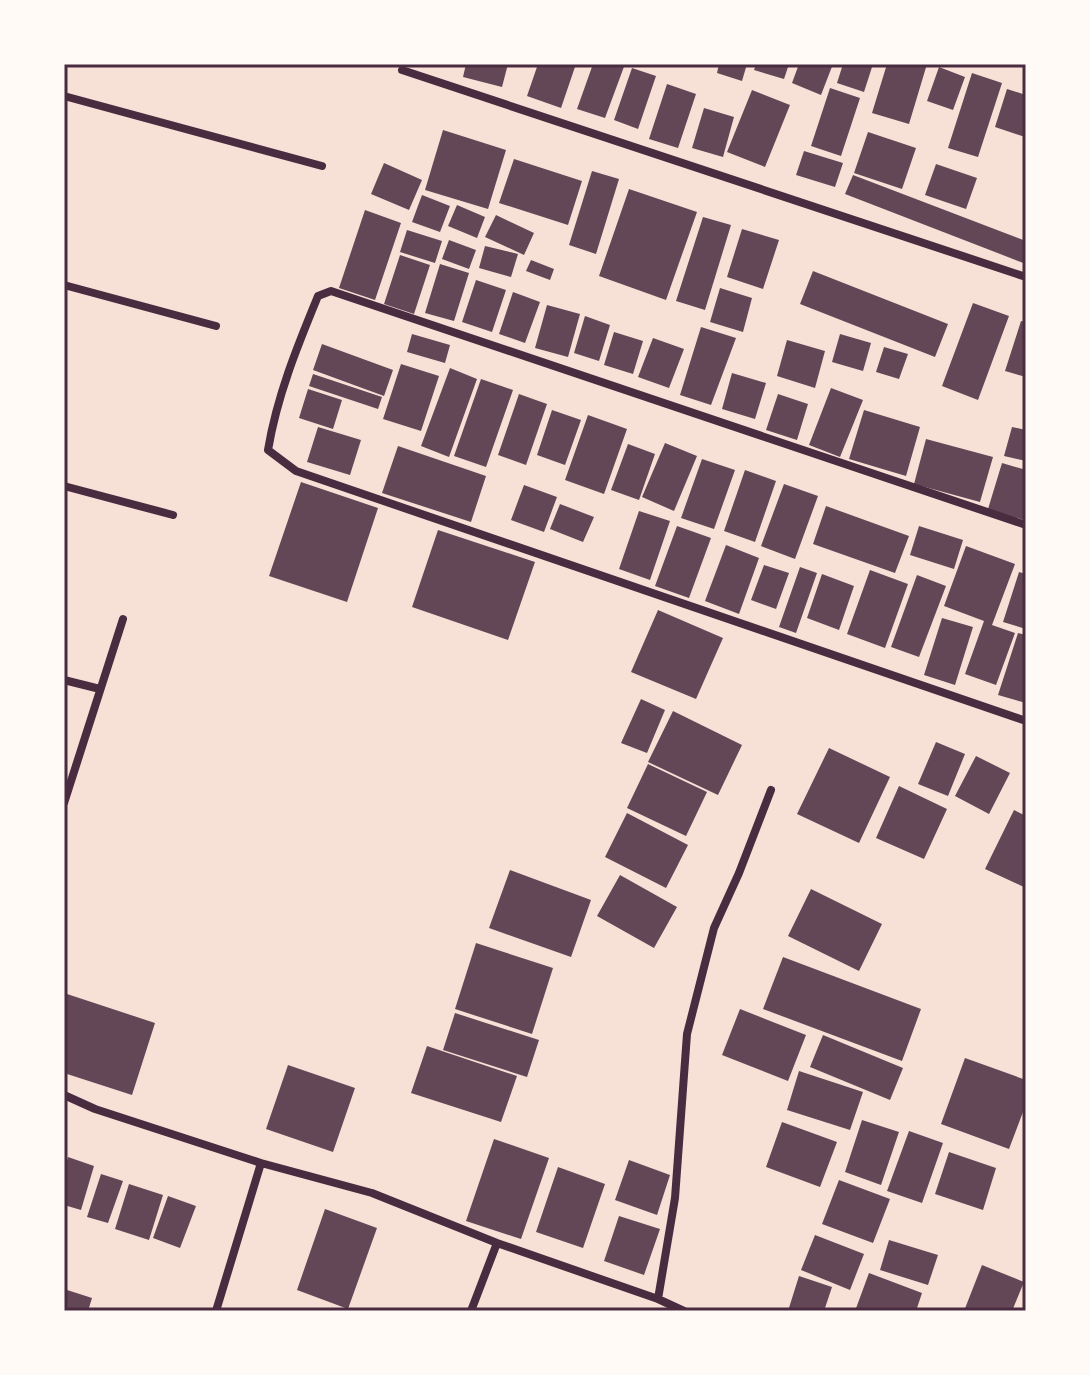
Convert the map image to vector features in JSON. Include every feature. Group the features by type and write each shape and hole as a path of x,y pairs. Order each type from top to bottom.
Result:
{"street":[{"path":"402,70 1026,277"},
{"path":"64,96 322,166"},
{"path":"64,285 216,326"},
{"path":"1026,525 331,291 318,296 285,379 274,414 268,450 296,471 1026,721"},
{"path":"64,486 173,515"},
{"path":"64,803 123,619"},
{"path":"64,680 100,689"},
{"path":"658,1299 675,1198 687,1034 714,928 771,790"},
{"path":"64,1095 95,1109 261,1163 372,1193 497,1243 684,1311"},
{"path":"216,1311 261,1163"},
{"path":"471,1311 497,1243"}],"building":[{"path":"466,64 508,64 502,87 463,77"},
{"path":"538,64 576,64 561,108 527,96"},
{"path":"593,64 625,64 605,118 577,109"},
{"path":"719,64 747,64 742,81 717,73"},
{"path":"756,64 789,64 784,79 754,70"},
{"path":"799,64 833,64 821,95 792,83"},
{"path":"843,64 873,64 864,92 837,83"},
{"path":"887,64 927,64 909,124 872,113"},
{"path":"939,67 965,77 953,110 927,101"},
{"path":"632,68 656,76 638,129 614,120"},
{"path":"972,73 1002,83 978,157 948,148"},
{"path":"667,84 696,94 678,148 649,139"},
{"path":"830,88 860,98 841,156 811,146"},
{"path":"1007,89 1026,95 1025,137 995,127"},
{"path":"752,90 790,105 765,167 727,152"},
{"path":"704,108 734,117 723,157 692,148"},
{"path":"443,130 506,150 488,209 425,190"},
{"path":"868,132 916,148 902,189 854,173"},
{"path":"804,151 843,163 835,187 796,175"},
{"path":"514,159 582,181 568,225 499,203"},
{"path":"384,163 422,180 409,210 371,194"},
{"path":"936,164 977,178 966,209 925,195"},
{"path":"592,171 619,179 596,254 569,245"},
{"path":"853,175 1026,241 1026,264 845,194"},
{"path":"629,189 697,212 666,300 599,276"},
{"path":"422,195 450,206 440,232 412,222"},
{"path":"457,205 485,217 477,238 448,226"},
{"path":"365,210 401,223 375,300 339,288"},
{"path":"496,215 534,233 524,255 485,237"},
{"path":"703,217 731,225 705,310 676,301"},
{"path":"742,229 779,240 763,289 727,277"},
{"path":"407,230 442,241 435,263 400,252"},
{"path":"449,240 476,250 469,269 442,259"},
{"path":"485,246 518,254 511,277 479,268"},
{"path":"400,255 430,265 414,314 384,304"},
{"path":"531,260 554,269 550,280 526,271"},
{"path":"440,264 469,273 454,321 425,313"},
{"path":"813,271 948,324 935,357 800,304"},
{"path":"476,280 506,290 492,332 462,322"},
{"path":"720,288 752,298 743,332 710,322"},
{"path":"513,292 540,302 525,343 499,334"},
{"path":"973,303 1009,316 978,400 942,386"},
{"path":"547,305 580,314 568,357 535,348"},
{"path":"585,316 610,325 599,361 574,353"},
{"path":"1021,321 1026,322 1026,377 1005,371"},
{"path":"701,327 736,338 711,405 680,395"},
{"path":"614,332 643,341 633,374 604,365"},
{"path":"412,334 450,345 445,363 407,352"},
{"path":"840,334 871,343 863,371 832,362"},
{"path":"653,338 684,349 669,388 638,377"},
{"path":"787,340 825,351 815,388 777,376"},
{"path":"322,344 393,370 384,396 313,370"},
{"path":"884,347 908,354 899,379 876,372"},
{"path":"401,364 439,376 421,431 383,419"},
{"path":"450,368 477,379 449,457 421,446"},
{"path":"732,373 766,383 755,419 722,409"},
{"path":"313,374 382,397 378,409 309,386"},
{"path":"481,379 513,390 486,467 454,456"},
{"path":"831,388 863,400 840,457 809,445"},
{"path":"308,389 342,400 333,429 299,418"},
{"path":"519,394 547,404 526,465 498,455"},
{"path":"778,394 808,404 797,440 766,430"},
{"path":"552,410 581,420 565,465 537,455"},
{"path":"864,410 920,427 906,476 849,459"},
{"path":"588,415 627,429 604,494 565,480"},
{"path":"318,427 361,440 350,475 307,462"},
{"path":"1012,427 1026,430 1026,461 1004,456"},
{"path":"926,439 993,457 980,502 914,484"},
{"path":"665,443 697,456 674,511 642,497"},
{"path":"628,444 655,454 639,500 611,490"},
{"path":"398,446 486,476 471,522 382,493"},
{"path":"702,459 735,470 714,529 681,518"},
{"path":"1002,463 1026,470 1024,520 988,509"},
{"path":"745,470 776,481 755,542 724,531"},
{"path":"301,482 378,508 347,602 269,576"},
{"path":"784,484 818,496 795,559 761,546"},
{"path":"524,485 557,497 544,532 511,520"},
{"path":"560,504 594,517 583,542 550,529"},
{"path":"826,506 909,536 895,573 813,544"},
{"path":"639,511 670,521 650,580 619,569"},
{"path":"677,526 711,538 689,598 655,586"},
{"path":"919,526 963,540 954,569 910,555"},
{"path":"438,530 535,562 508,640 412,607"},
{"path":"726,545 759,558 739,614 705,601"},
{"path":"966,546 1015,564 992,625 1015,633 996,685 965,674 984,621 944,606"},
{"path":"764,565 789,573 776,609 751,600"},
{"path":"800,567 817,573 796,633 779,627"},
{"path":"870,570 908,584 885,648 847,634"},
{"path":"1019,572 1026,574 1026,629 1003,622"},
{"path":"822,574 854,586 839,630 807,618"},
{"path":"917,575 946,586 919,657 891,647"},
{"path":"658,610 723,638 696,699 631,672"},
{"path":"942,618 973,627 955,685 924,675"},
{"path":"1018,633 1026,635 1026,703 998,695"},
{"path":"641,699 665,710 647,753 621,743"},
{"path":"673,711 742,745 718,795 648,762"},
{"path":"936,742 965,754 948,796 918,784"},
{"path":"829,748 890,777 859,843 797,814"},
{"path":"976,756 1010,773 989,814 955,796"},
{"path":"648,764 707,792 686,836 627,808"},
{"path":"899,786 947,809 924,859 876,838"},
{"path":"1014,810 1026,816 1026,888 985,869"},
{"path":"627,813 688,845 666,888 605,857"},
{"path":"510,870 591,900 571,957 489,928"},
{"path":"620,875 677,907 654,948 597,916"},
{"path":"811,889 882,924 859,971 788,936"},
{"path":"476,943 553,968 532,1034 455,1009"},
{"path":"783,957 921,1009 902,1061 763,1009"},
{"path":"64,993 155,1023 132,1095 64,1073"},
{"path":"740,1009 806,1035 788,1081 722,1055"},
{"path":"455,1013 539,1040 527,1077 443,1050"},
{"path":"823,1035 903,1068 890,1100 810,1067"},
{"path":"427,1046 517,1076 501,1122 411,1093"},
{"path":"965,1058 1026,1080 1026,1104 1009,1149 941,1124"},
{"path":"288,1065 355,1088 333,1152 266,1129"},
{"path":"799,1071 863,1092 850,1130 787,1110"},
{"path":"862,1120 899,1132 881,1185 845,1172"},
{"path":"782,1122 837,1142 820,1187 766,1167"},
{"path":"909,1131 943,1143 922,1203 887,1191"},
{"path":"494,1139 549,1158 521,1239 466,1221"},
{"path":"949,1152 996,1168 983,1210 935,1194"},
{"path":"68,1157 94,1166 81,1210 64,1205 64,1171"},
{"path":"629,1160 670,1175 657,1215 615,1200"},
{"path":"558,1167 605,1184 583,1248 536,1232"},
{"path":"101,1174 123,1181 108,1223 87,1217"},
{"path":"839,1180 890,1199 873,1243 822,1224"},
{"path":"129,1184 163,1195 149,1240 115,1229"},
{"path":"168,1196 196,1206 180,1248 153,1238"},
{"path":"325,1209 377,1228 348,1309 297,1290"},
{"path":"619,1216 660,1229 644,1275 604,1261"},
{"path":"815,1235 864,1254 850,1290 801,1270"},
{"path":"889,1240 938,1255 928,1285 880,1270"},
{"path":"982,1265 1024,1282 1012,1311 964,1311"},
{"path":"869,1273 922,1293 916,1311 855,1311"},
{"path":"799,1276 832,1287 824,1311 788,1311"},
{"path":"64,1289 92,1298 88,1311 64,1311"}]}
